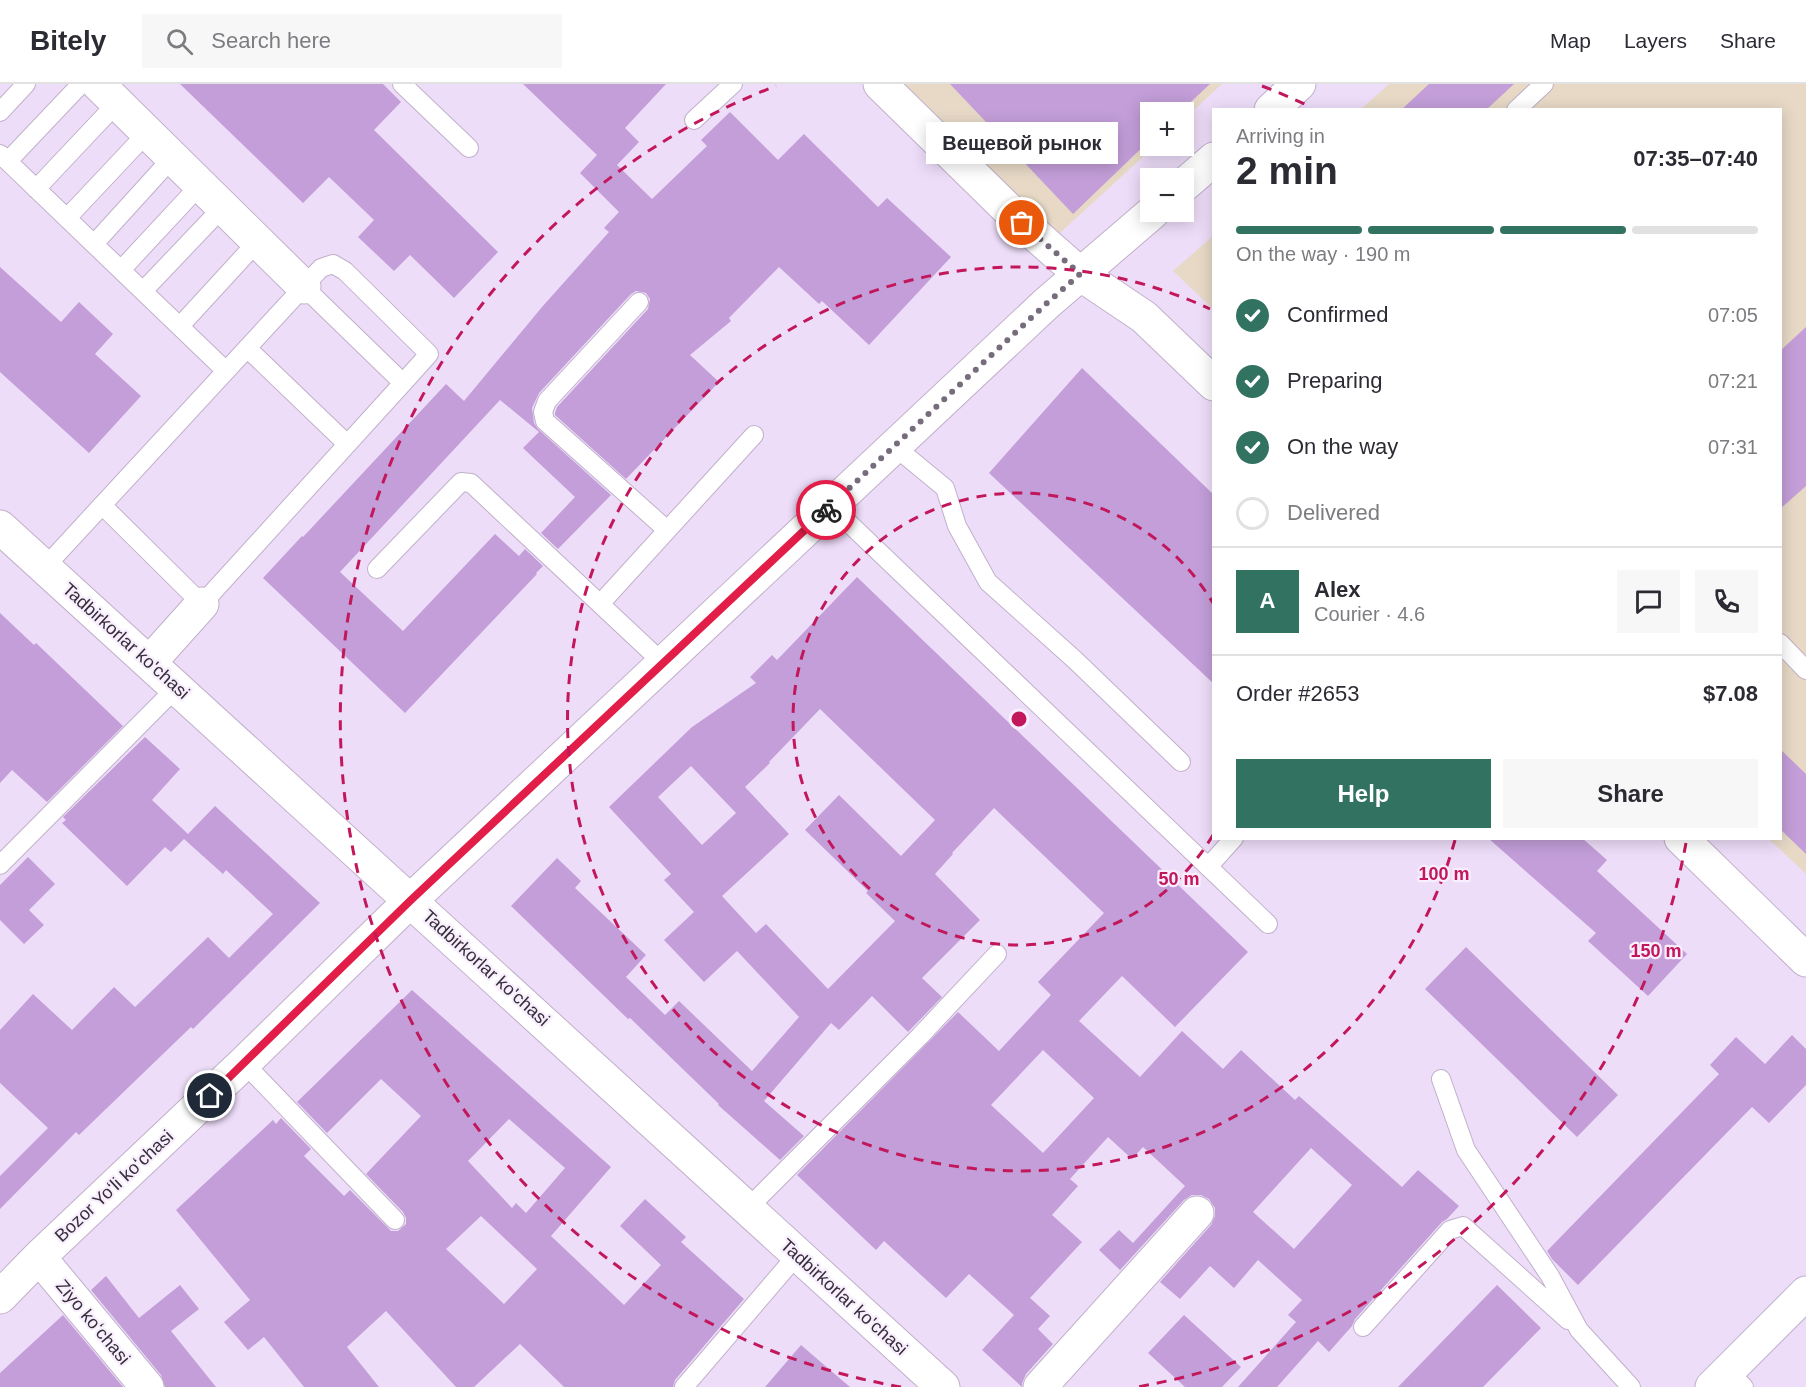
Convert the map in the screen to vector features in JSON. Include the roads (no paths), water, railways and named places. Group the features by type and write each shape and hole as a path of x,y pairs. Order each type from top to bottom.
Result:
{"street":[{"path":"880,84 1022,223 1080,274 1144,317 1212,382"},
{"path":"1273,108 1299,84"},
{"path":"107,94 304,287"},
{"path":"1194,176 1212,161"},
{"name":"Bozor Yoʻli koʻchasi","path":"0,1297 411,900 1047,303 1141,222"},
{"name":"Tadbirkorlar ko'chasi","path":"0,527 943,1387"},
{"path":"150,662 202,604"},
{"path":"1683,840 1806,960"},
{"path":"1040,1387 1197,1213"},
{"name":"Ziyo koʻchasi","path":"39,1257 147,1387"},
{"path":"1728,1382 1806,1293"}],"lane":[{"path":"0,112 26,84"},
{"path":"81,84 4,157 226,371"},
{"path":"402,84 468,148"},
{"path":"694,120 733,84"},
{"path":"1518,108 1544,84"},
{"path":"36,189 107,94"},
{"path":"67,218 147,133"},
{"path":"94,244 173,157"},
{"path":"121,270 200,185"},
{"path":"143,291 223,207"},
{"path":"180,326 258,241"},
{"path":"45,567 102,505 226,371 247,348 304,287 321,268 333,264 345,271 429,354 202,604 102,505"},
{"path":"304,287 403,383"},
{"path":"639,302 547,401 543,412 545,421 667,530"},
{"path":"247,348 347,444"},
{"path":"600,604 754,435"},
{"path":"894,446 945,488 957,526 988,582 1075,660 1181,762"},
{"path":"377,569 461,482 471,483 663,663"},
{"path":"831,506 1268,924"},
{"path":"1782,645 1806,670"},
{"path":"0,865 177,687"},
{"path":"1208,867 1232,840"},
{"path":"748,1208 920,1036 997,954"},
{"path":"244,1063 395,1220"},
{"path":"1441,1079 1466,1150 1550,1276 1579,1329"},
{"path":"1364,1327 1450,1230 1463,1226 1579,1329 1631,1387"},
{"path":"684,1387 797,1255"}],"place":[{"name":"Вещевой рынок","path":"1022,223"}]}
